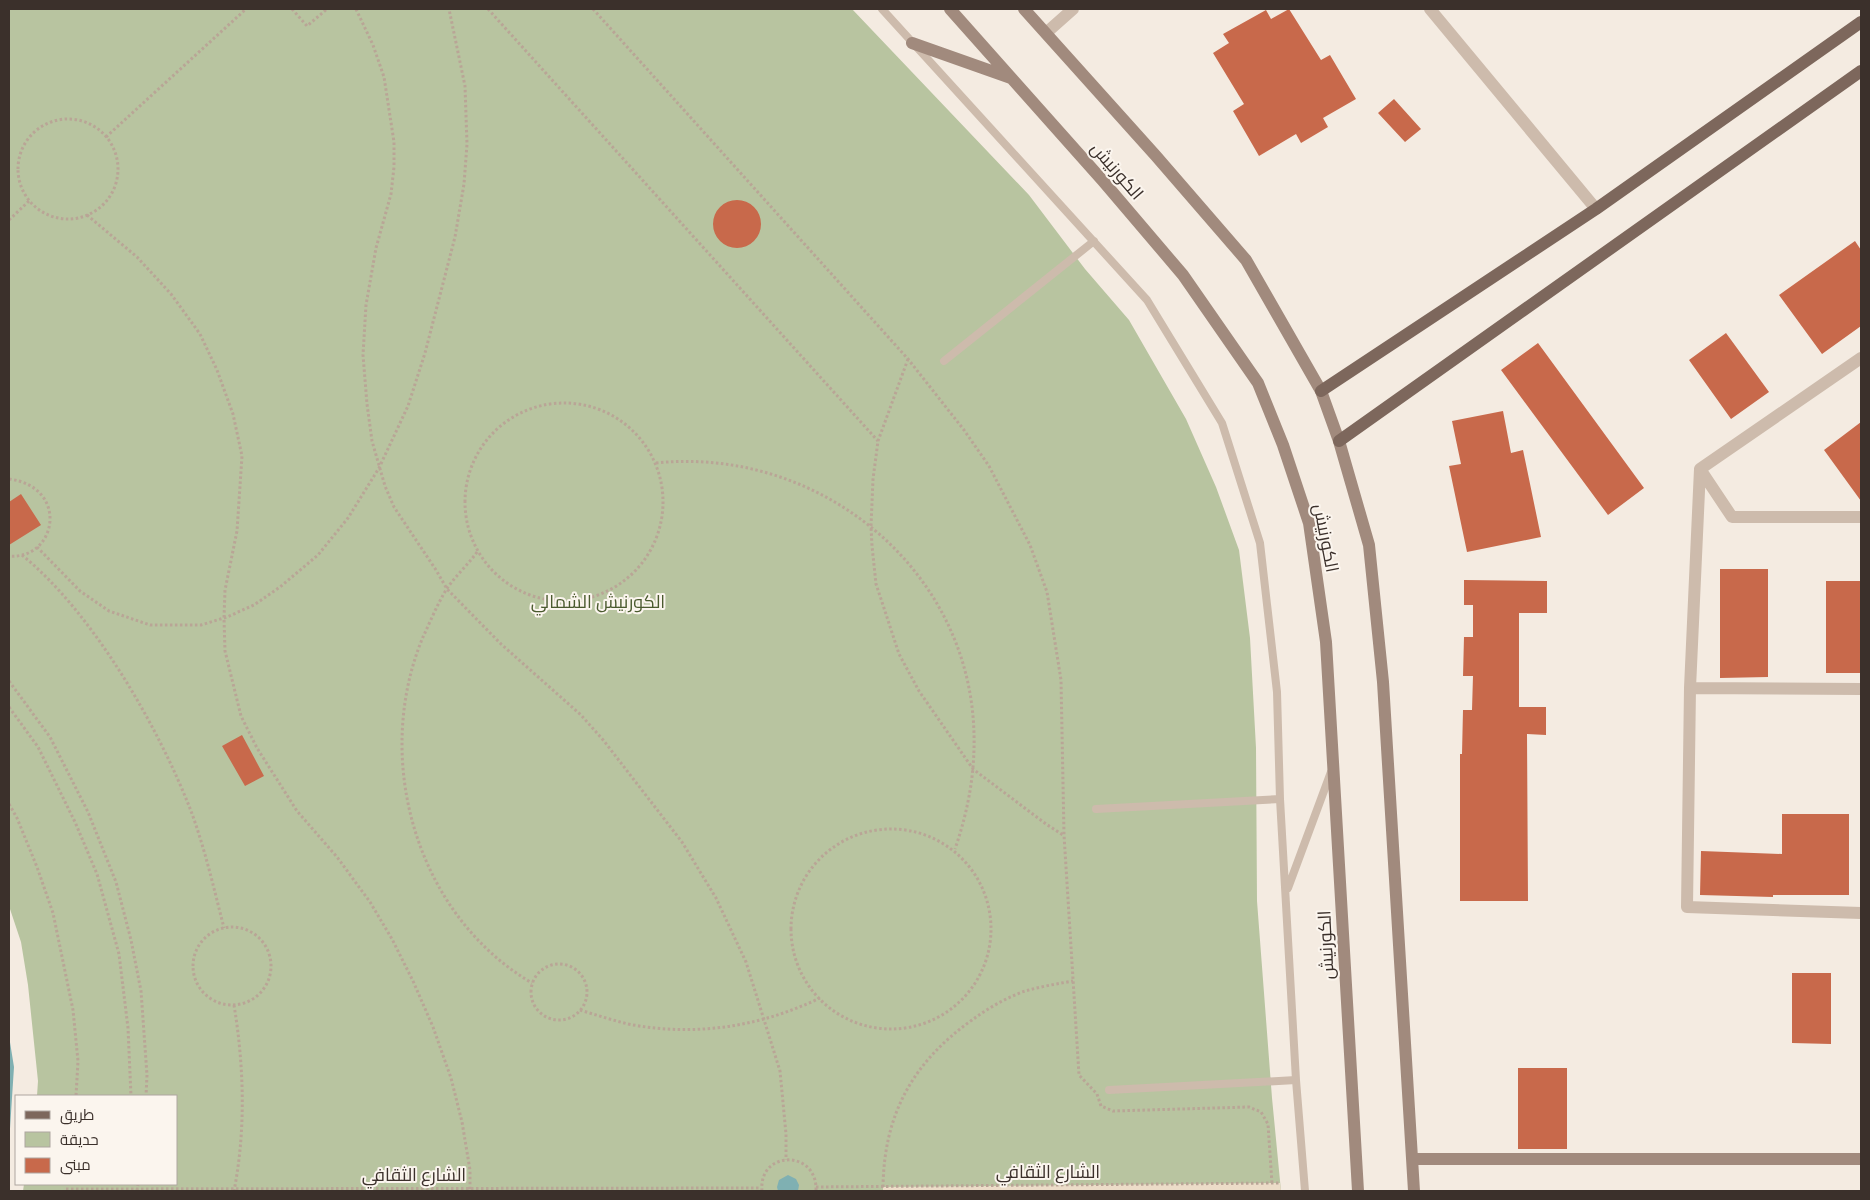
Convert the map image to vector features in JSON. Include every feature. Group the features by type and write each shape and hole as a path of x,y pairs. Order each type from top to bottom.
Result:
{"main road":[{"name":"الكورنيش","path":"950,9 1183,275 1258,383 1283,445 1309,523 1326,642 1358,1191"},
{"name":"الكورنيش","path":"1024,9 1246,260 1321,391 1340,442 1369,545 1383,682 1414,1191"},
{"path":"1321,391 1596,209 1861,22"},
{"path":"912,42 1012,78"},
{"path":"1340,442 1861,71"},
{"path":"1412,1160 1861,1159"}],"street":[{"path":"1046,33 1073,9"},
{"path":"1430,9 1596,209"},
{"path":"1700,469 1861,358"},
{"path":"1700,469 1732,517 1861,518"},
{"path":"1700,469 1690,688 1687,907 1861,913"},
{"path":"1690,688 1861,689"}],"lane":[{"path":"882,9 1148,300 1222,423 1260,543 1277,692 1280,799 1296,1080 1305,1191"},
{"path":"944,361 1094,241"},
{"path":"1286,892 1333,766"},
{"path":"1096,810 1280,799"},
{"path":"1110,1090 1296,1080"}],"path":[{"path":"106,137 246,9"},
{"path":"292,9 307,26 327,9"},
{"path":"356,9 373,46 384,77 394,142 394,167 390,194 376,248 366,305 363,356 372,441 379,468 394,507 447,589 500,644 580,715 604,741 682,842 716,898 746,962 780,1070 786,1134 786,1160"},
{"path":"37,547 80,591 110,611 150,625 201,625 224,618 254,605 280,587 318,555 348,518 379,468 408,406 419,377 448,263 464,184 466,144 464,86 449,9"},
{"path":"488,9 878,441"},
{"path":"593,9 908,359 964,430 989,466 1030,545 1047,592 1061,680 1064,835 1079,1075 1097,1094 1101,1106 1113,1111 1249,1107 1261,1112 1268,1124 1272,1184"},
{"path":"73,120 90,124 106,137 116,157 117,165 116,182 104,204 87,215 74,218 58,218 45,214 30,201 20,183 18,170 21,150 33,133 50,123 73,120"},
{"path":"9,220 30,201"},
{"path":"87,215 137,257 171,294 200,334 217,370 232,414 242,456 240,508 225,590 224,618 227,658 241,716 258,748 297,811 338,858 370,902 414,981 451,1078 462,1122 470,1170 470,1190"},
{"path":"908,359 878,441 873,480 871,526 876,584 899,654 919,691 973,769 1046,824 1064,835"},
{"path":"557,403 575,403 600,409 630,427 642,440 655,463 661,481 664,500 662,520 656,538 648,555 636,570 621,583 604,592 586,598 566,601 537,597 519,590 503,580 477,552 470,536 464,510 467,475 478,451 488,437 500,425 515,415 540,405 557,403"},
{"path":"655,463 687,461 727,463 784,477 821,493 871,526 899,554 924,584 953,636 970,693 974,733 973,769 966,811 955,849"},
{"path":"9,480 31,485 38,491 48,505 50,523 43,540 37,547 22,555 9,556"},
{"path":"477,552 447,589 422,639 410,676 406,696 402,725 403,774 415,832 439,887 461,920 479,940 503,962 532,983"},
{"path":"22,555 39,569 79,615 120,672 163,747 191,811 206,858 224,928"},
{"path":"9,681 50,737 88,812 116,882 131,940 141,991 147,1075 146,1095"},
{"path":"9,707 38,747 75,822 97,874 119,954 128,1028 130,1095"},
{"path":"9,804 30,850 53,913 73,1010 78,1061 76,1095"},
{"path":"905,830 923,834 955,849 977,877 985,893 990,910 990,945 978,978 968,993 948,1010 924,1022 907,1027 890,1028 855,1022 831,1008 820,998 804,978 798,966 794,953 791,926 792,912 798,892 815,863 836,845 861,834 874,831 905,830"},
{"path":"224,928 237,928 249,932 260,939 267,949 270,962 270,974 265,986 257,996 246,1002 234,1005 221,1004 209,998 200,989 194,977 193,964 195,952 202,941 212,933 224,928"},
{"path":"564,964 576,969 584,979 587,992 586,998 580,1010 575,1014 562,1020 548,1018 533,1003 532,983 539,972 550,965 564,964"},
{"path":"883,1187 886,1140 899,1104 922,1065 958,1030 991,1007 1021,993 1074,981"},
{"path":"580,1010 626,1023 666,1029 706,1030 764,1020 802,1007 820,998"},
{"path":"234,1005 242,1075 242,1133 234,1190"},
{"path":"762,1190 764,1177 768,1169 786,1160 796,1161 808,1168 814,1177 816,1189"},
{"name":"الشارع الثقافي","path":"816,1189 1280,1183"},
{"name":"الشارع الثقافي","path":"66,1190 762,1190"}],"green space":[{"name":"الكورنيش الشمالي","path":"9,9 852,9 1029,195 1085,269 1129,320 1186,419 1216,487 1239,550 1250,638 1256,748 1257,901 1281,1191 23,1191 24,1185 178,1185 178,1095 37,1095 38,1081 28,985 21,942 9,906"}],"shaded area":[{"path":"1280,1183 1281,1191 883,1191 883,1187"}],"water":[{"path":"9,1036 14,1067 9,1144"},
{"path":"788,1175 796,1179 799,1185 798,1191 778,1191 779,1180"}],"building":[{"path":"1289,9 1321,60 1330,55 1356,99 1323,118 1328,127 1301,143 1296,134 1259,156 1233,111 1244,104 1213,53 1229,43 1223,34 1266,10 1271,19"},
{"path":"1394,99 1421,129 1405,142 1378,113"},
{"path":"732,200 742,200 754,207 761,219 761,229 754,241 742,248 732,248 724,244 717,237 713,229 713,219 717,211 724,204"},
{"path":"1855,241 1861,250 1861,326 1822,354 1779,295"},
{"path":"1726,333 1769,392 1731,419 1689,360"},
{"path":"1538,343 1644,488 1608,515 1501,370"},
{"path":"1503,411 1511,453 1523,450 1541,537 1467,552 1449,466 1461,464 1452,421"},
{"path":"1861,422 1861,501 1824,450"},
{"path":"21,494 41,525 9,545 9,502"},
{"path":"1720,569 1768,569 1768,677 1720,678"},
{"path":"1464,580 1547,581 1547,613 1519,613 1519,707 1546,707 1546,735 1527,734 1528,901 1460,901 1460,754 1462,754 1463,710 1472,710 1473,676 1463,676 1464,637 1473,637 1473,605 1464,605"},
{"path":"1826,581 1861,581 1861,673 1826,673"},
{"path":"242,735 264,776 245,786 222,746"},
{"path":"1782,814 1849,814 1849,895 1773,895 1773,897 1700,895 1701,851 1782,854"},
{"path":"1792,973 1831,973 1831,1044 1792,1043"},
{"path":"1518,1068 1567,1068 1567,1149 1518,1149"}]}
